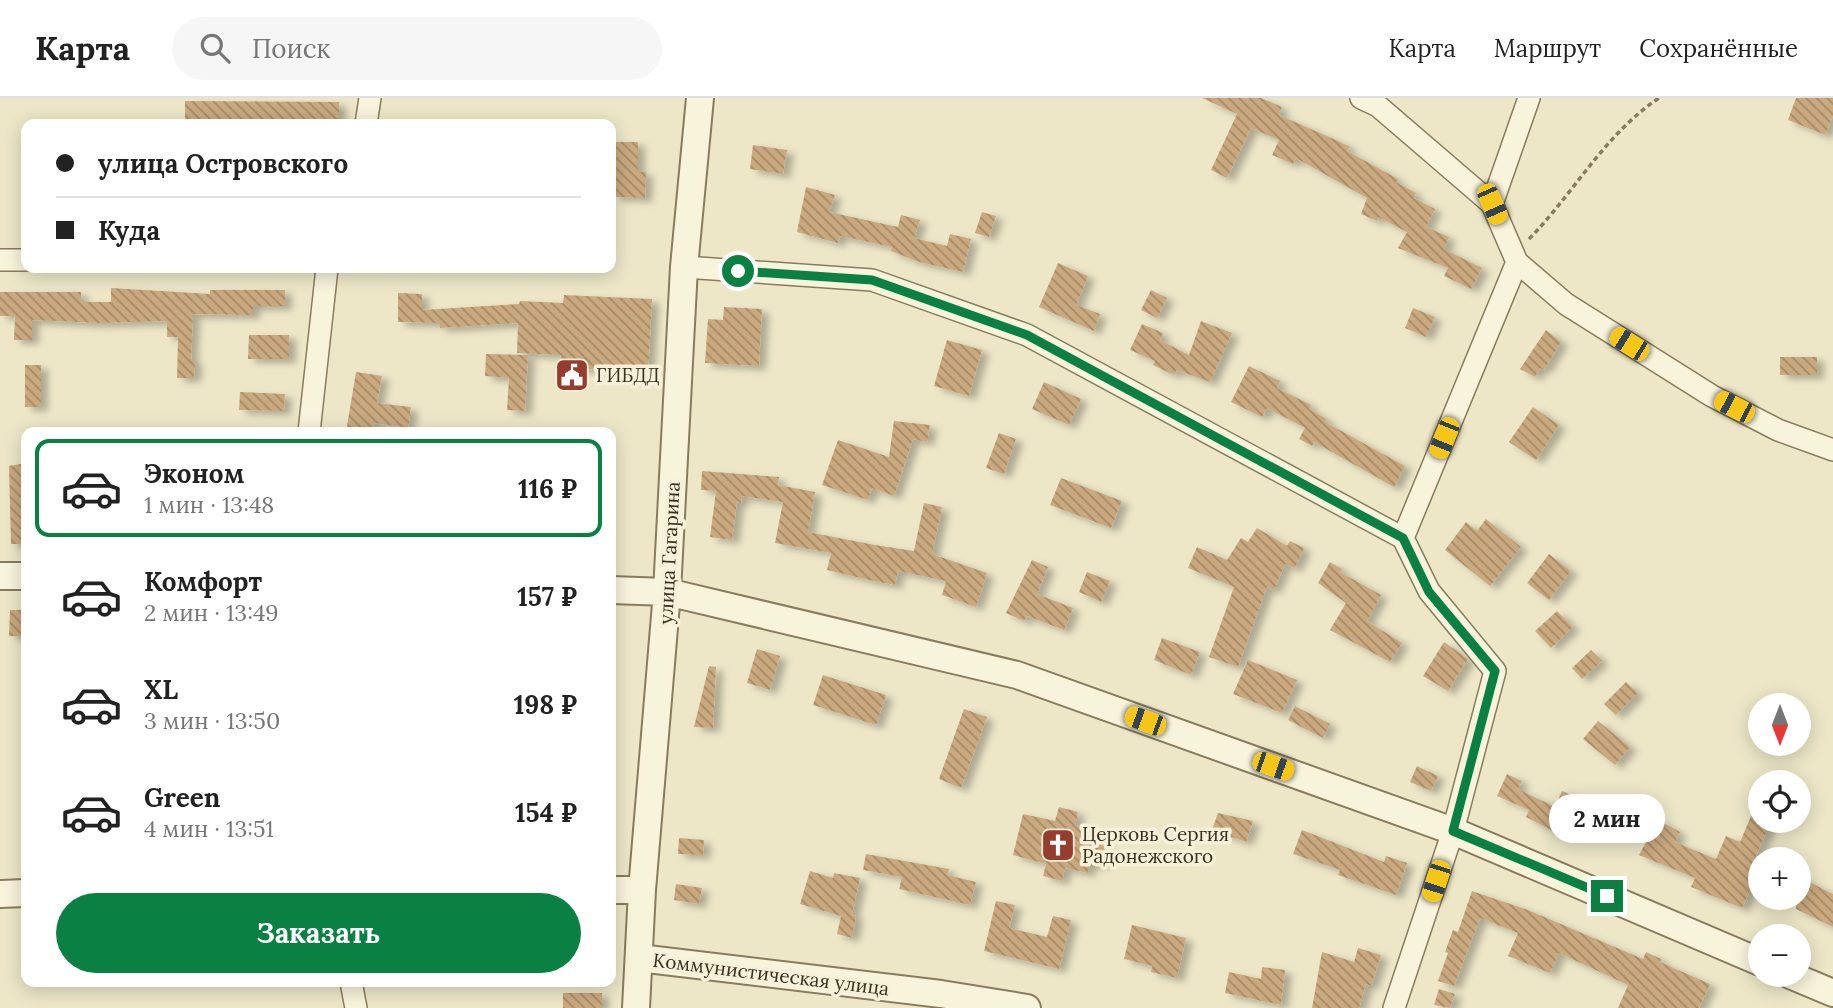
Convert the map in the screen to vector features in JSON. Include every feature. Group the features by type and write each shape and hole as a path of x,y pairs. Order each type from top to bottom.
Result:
{"street":[{"path":"367,119 370,98"},
{"name":"улица Гагарина","path":"636,1008 642,890 667,592 684,267 700,98"},
{"path":"1361,98 1378,106 1492,204 1517,262 1566,304 1712,396 1778,430 1833,450"},
{"path":"1492,204 1529,98"},
{"path":"0,260 21,260"},
{"path":"1403,538 1517,262"},
{"path":"684,267 872,280 1027,335 1403,538 1429,592 1495,671 1453,831 1394,1008"},
{"path":"310,427 326,273"},
{"path":"0,576 21,576"},
{"path":"616,590 667,592 1017,675 1453,831 1748,957"},
{"path":"616,890 642,890"},
{"path":"0,894 21,893"},
{"name":"Коммунистическая улица","path":"639,958 941,994 1027,1008"},
{"path":"1811,984 1833,993"},
{"path":"352,987 356,1008"}],"path":[{"path":"1517,262 1524,244 1587,167 1642,110 1659,98"}],"building":[{"path":"1202,98 1261,98 1282,107 1279,115 1350,147 1347,151 1398,179 1396,182 1416,193 1414,198 1435,209 1426,227 1449,237 1444,249 1482,268 1471,289 1444,276 1448,268 1398,248 1407,232 1378,217 1377,221 1361,214 1367,198 1296,158 1293,164 1272,155 1279,140 1251,128 1227,178 1211,170 1237,114"},
{"path":"1796,98 1833,98 1833,116 1825,135 1788,120"},
{"path":"185,101 339,102 339,119 185,119"},
{"path":"616,142 638,142 638,172 646,172 645,198 616,197"},
{"path":"753,145 787,150 783,174 750,169"},
{"path":"806,187 835,195 829,212 898,227 901,215 920,220 914,238 947,246 950,234 971,239 963,272 919,262 891,251 892,247 840,236 838,243 797,232"},
{"path":"982,212 996,216 989,237 975,233"},
{"path":"1058,263 1088,276 1076,305 1100,314 1094,331 1039,307"},
{"path":"111,288 210,294 210,290 285,290 285,306 253,306 253,315 193,314 191,360 195,360 194,378 177,378 178,337 167,337 167,321 99,323 32,320 32,340 14,340 15,316 0,316 0,292 81,292 81,302 111,302"},
{"path":"1151,290 1167,298 1157,318 1141,310"},
{"path":"398,293 422,294 422,310 519,304 520,301 563,303 564,295 652,299 648,373 560,367 561,355 517,353 518,323 440,328 439,323 398,322"},
{"path":"724,307 762,309 759,366 705,363 708,319 723,320"},
{"path":"1413,308 1435,317 1426,337 1405,328"},
{"path":"1201,321 1232,333 1210,382 1177,370 1174,375 1153,365 1155,361 1130,350 1142,324 1163,333 1160,340 1189,355"},
{"path":"1546,330 1561,342 1544,370 1540,368 1535,377 1520,369"},
{"path":"249,335 289,335 289,359 248,359"},
{"path":"947,340 982,350 969,396 934,386"},
{"path":"486,354 528,355 525,411 507,410 509,378 485,376"},
{"path":"1780,357 1817,357 1817,375 1780,375"},
{"path":"25,365 41,365 41,407 25,407"},
{"path":"1249,366 1280,381 1277,388 1311,405 1309,409 1327,419 1325,422 1405,466 1394,487 1314,442 1312,446 1299,439 1305,428 1267,408 1262,417 1231,402"},
{"path":"356,372 382,376 377,403 411,407 408,427 374,423 373,427 347,427"},
{"path":"1044,382 1081,399 1069,425 1032,409"},
{"path":"240,392 285,394 284,411 239,410"},
{"path":"1533,407 1559,425 1536,460 1509,442"},
{"path":"894,421 930,425 927,442 913,439 894,496 872,488 868,500 822,485 838,440 889,457"},
{"path":"999,433 1016,439 1004,474 986,468"},
{"path":"21,464 21,544 11,544 9,466"},
{"path":"702,471 779,477 778,485 815,492 808,532 914,551 924,503 942,507 932,554 987,573 976,607 942,595 946,581 898,571 895,585 869,580 827,570 831,553 775,543 783,502 742,496 741,503 737,502 732,540 710,537 716,491 701,490"},
{"path":"1061,478 1122,501 1111,528 1050,505"},
{"path":"1486,519 1521,547 1490,586 1445,550 1466,522 1477,531"},
{"path":"1257,528 1287,546 1290,541 1304,548 1295,568 1285,564 1274,590 1267,587 1238,667 1209,657 1234,587 1188,568 1197,547 1227,560 1241,538 1248,542"},
{"path":"1549,554 1571,571 1549,600 1527,583"},
{"path":"1032,560 1048,567 1037,594 1073,608 1064,630 1027,616 1024,621 1006,613"},
{"path":"1330,562 1342,569 1340,572 1381,595 1367,621 1402,643 1390,662 1330,630 1346,603 1318,583"},
{"path":"1087,572 1110,581 1101,602 1079,592"},
{"path":"10,610 21,610 21,636 9,636"},
{"path":"1557,611 1573,627 1551,648 1535,631"},
{"path":"1162,638 1200,652 1191,675 1154,660"},
{"path":"1444,642 1468,659 1448,691 1423,676"},
{"path":"757,649 780,656 770,690 747,683"},
{"path":"1591,650 1602,661 1582,679 1572,668"},
{"path":"1248,660 1297,680 1282,713 1233,694"},
{"path":"709,666 716,667 713,728 694,727"},
{"path":"823,675 886,695 876,725 813,705"},
{"path":"1626,682 1638,693 1616,715 1604,704"},
{"path":"1295,706 1330,724 1323,738 1288,720"},
{"path":"964,709 987,717 961,788 939,779"},
{"path":"1598,721 1630,747 1615,765 1583,739"},
{"path":"1417,766 1438,776 1431,791 1410,782"},
{"path":"1507,774 1522,781 1518,789 1555,807 1562,791 1575,797 1569,810 1587,818 1581,831 1564,824 1559,834 1526,817 1529,810 1497,796"},
{"name":"Церковь Сергия Радонежского","path":"1059,807 1078,812 1075,826 1098,832 1095,844 1106,846 1102,865 1090,863 1088,873 1065,868 1062,881 1043,876 1046,864 1013,855 1023,814 1055,821"},
{"path":"1218,813 1253,821 1246,842 1212,830"},
{"path":"1658,820 1680,832 1675,842 1716,859 1726,836 1740,842 1748,823 1748,833 1766,833 1760,847 1748,847 1748,895 1742,908 1691,887 1695,878 1639,855"},
{"path":"1302,830 1384,862 1386,856 1407,863 1396,895 1338,875 1340,870 1293,854"},
{"path":"679,838 704,840 703,855 678,854"},
{"path":"866,854 949,869 947,875 976,882 970,905 899,889 902,877 863,870"},
{"path":"810,871 833,878 834,873 860,878 852,915 856,916 852,938 837,934 841,916 800,904"},
{"path":"1811,883 1833,894 1833,927 1798,910 1811,910"},
{"path":"676,884 702,888 699,904 674,900"},
{"path":"1472,891 1528,910 1643,959 1646,952 1661,959 1660,962 1710,984 1699,1008 1618,1008 1628,985 1559,953 1550,973 1508,956 1518,933 1480,918 1454,986 1438,981 1453,930 1458,932"},
{"path":"996,901 1015,905 1009,928 1047,937 1053,916 1071,920 1059,969 984,951"},
{"path":"1132,925 1186,938 1177,978 1151,972 1152,966 1124,959"},
{"path":"1358,948 1381,955 1371,986 1366,984 1359,1008 1312,1008 1322,952 1354,962"},
{"path":"1262,967 1285,970 1281,1005 1225,993 1229,972 1261,979"},
{"path":"1439,989 1455,994 1450,1008 1434,1005"},
{"path":"563,993 602,993 602,1008 563,1008"}],"place":[{"name":"ГИБДД","path":"572,375"},
{"name":"Церковь Сергия Радонежского","path":"1058,845"}],"route":[{"path":"738,271 872,280 1027,335 1403,538 1429,592 1495,671 1453,831 1607,896"}]}
